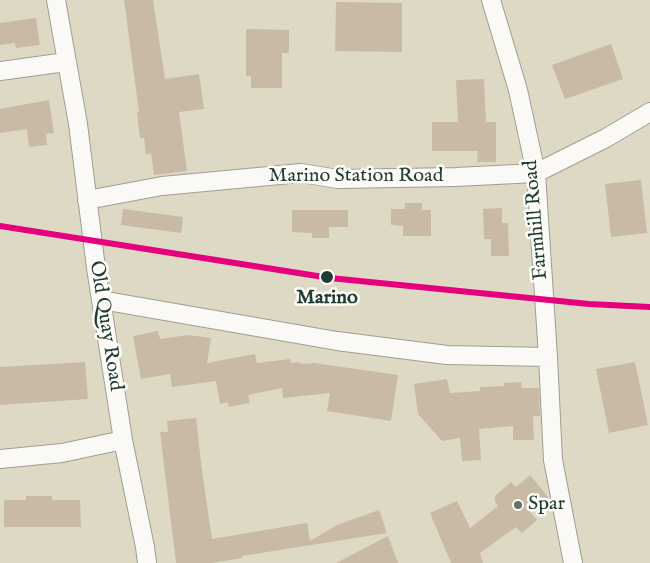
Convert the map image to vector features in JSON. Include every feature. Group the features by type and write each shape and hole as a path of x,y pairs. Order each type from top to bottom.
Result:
{"street":[{"name":"Old Quay Road","path":"56,0 78,124 90,226 123,440 147,563"},
{"name":"Farmhill Road","path":"490,0 518,90 536,173 553,460 573,563"},
{"path":"0,71 66,62"},
{"path":"536,173 606,138 650,112"},
{"name":"Marino Station Road","path":"87,200 162,186 301,173 348,179 456,178 536,173"},
{"path":"101,300 336,341 447,355 548,357"},
{"path":"0,459 62,453 123,440"}],"building":[{"path":"124,0 153,0 165,79 199,74 204,109 179,112 187,171 154,175 151,153 146,154 144,138 140,138 137,112 139,112"},
{"path":"336,2 402,3 402,52 335,51"},
{"path":"36,18 40,45 16,48 15,43 0,45 0,23"},
{"path":"246,29 289,30 289,53 282,53 282,88 251,88 251,76 246,76"},
{"path":"611,44 623,79 565,99 552,65"},
{"path":"484,79 486,122 496,122 496,162 477,162 478,151 432,151 432,122 458,122 456,80"},
{"path":"49,100 54,133 46,134 47,145 29,147 27,129 0,133 0,109"},
{"path":"641,180 647,233 611,237 605,184"},
{"path":"405,203 422,203 422,210 431,210 431,236 403,236 403,226 391,225 391,209 405,209"},
{"path":"502,208 502,223 508,223 509,256 491,256 491,239 484,239 483,209"},
{"path":"123,209 183,217 181,233 121,225"},
{"path":"292,210 348,210 348,227 329,227 329,238 312,238 312,233 292,232"},
{"path":"158,331 160,339 188,335 211,338 207,363 255,354 257,363 290,359 291,363 314,363 398,375 391,421 327,411 330,393 283,398 282,388 248,395 250,403 229,407 228,402 220,404 216,381 172,387 170,374 141,379 133,336"},
{"path":"85,362 88,399 0,405 0,367"},
{"path":"635,362 648,425 609,433 596,369"},
{"path":"447,379 450,393 480,391 480,387 504,386 504,383 521,382 522,388 539,388 540,416 533,416 534,440 513,440 513,426 479,429 481,460 462,461 460,438 442,441 418,414 414,384"},
{"path":"196,418 212,539 307,523 310,541 337,525 379,510 387,533 242,556 242,558 212,563 176,563 160,432 168,432 167,421"},
{"path":"530,475 548,497 530,512 537,520 522,533 516,527 480,553 483,563 451,563 430,513 457,501 470,528 498,506 495,502 495,496 511,482 516,487"},
{"path":"26,496 52,496 52,500 80,500 81,527 4,527 4,500 26,500"},
{"path":"388,536 398,563 336,563"}],"transit line":[{"path":"0,226 330,278 589,304 650,307"}],"place":[{"name":"Marino","path":"327,277"},
{"name":"Spar","path":"518,505"}]}
